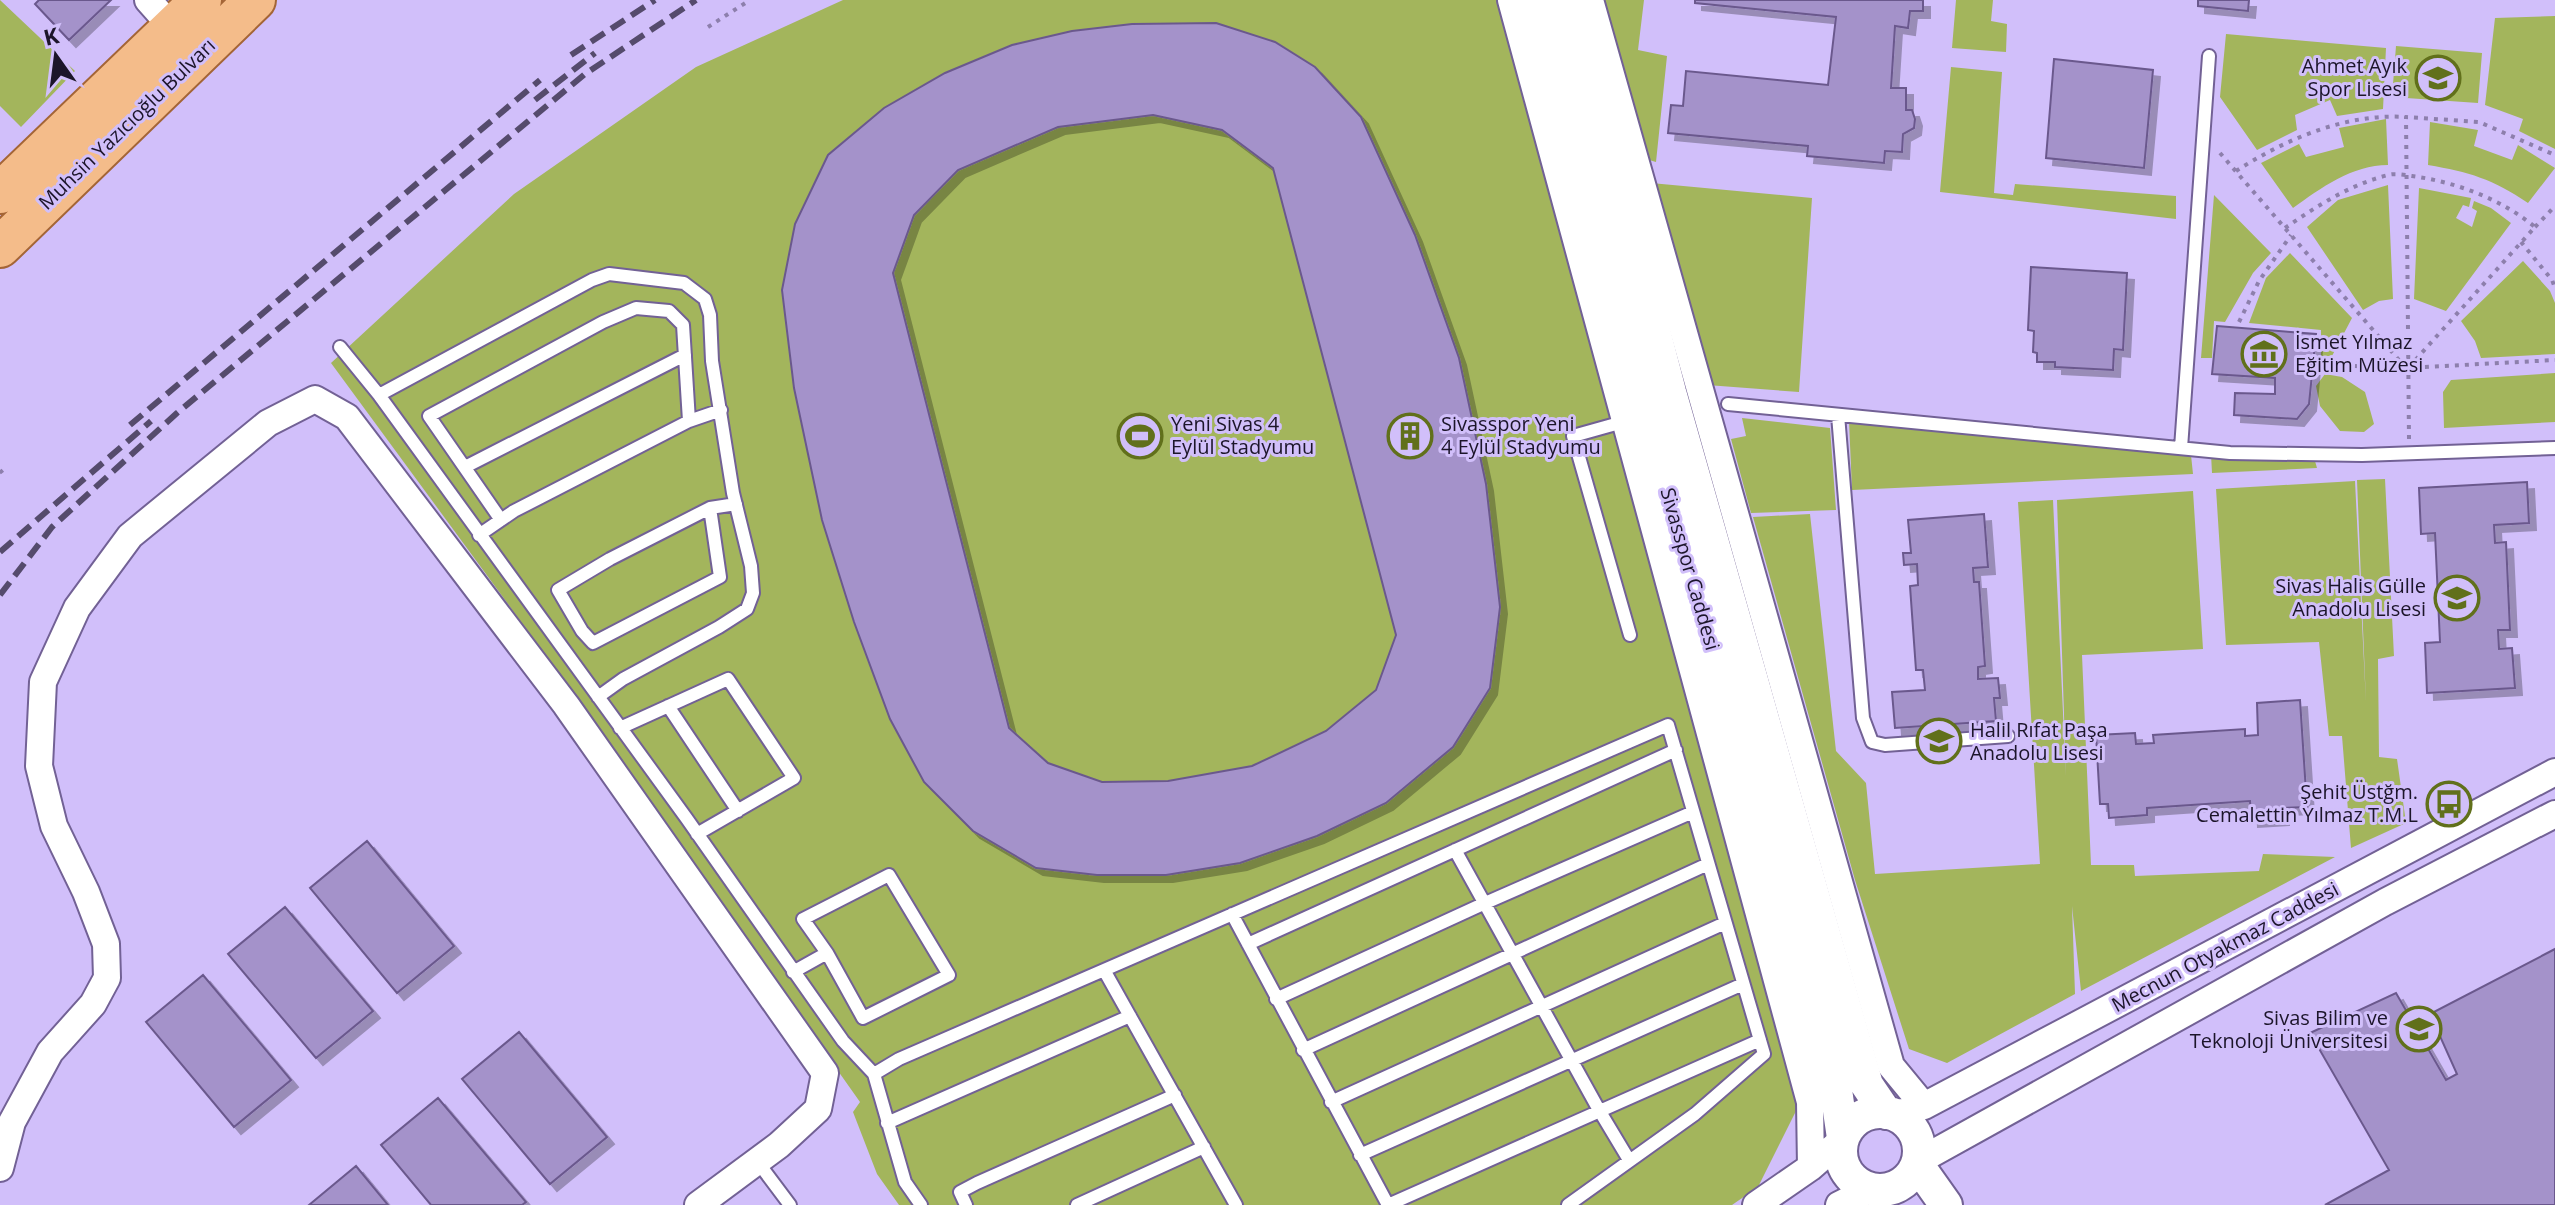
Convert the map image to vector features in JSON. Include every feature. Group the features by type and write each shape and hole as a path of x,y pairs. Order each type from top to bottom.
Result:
{"main road":[{"name":"Muhsin Yazıcıoğlu Bulvarı","path":"0,193 160,14 201,0"},
{"name":"Muhsin Yazıcıoğlu Bulvarı","path":"0,247 255,0"}],"street":[{"path":"1511,0 1623,422 1652,515 1810,1102 1811,1167"},
{"name":"Sivasspor Caddesi","path":"1538,0 1640,397 1822,1037 1836,1090 1843,1138"},
{"name":"Sivasspor Caddesi","path":"1568,0 1670,392 1867,1085 1889,1114"},
{"path":"1590,0 1891,1066 1924,1106"},
{"path":"0,1168 12,1122 50,1052 93,1004 107,978 106,944 86,892 54,826 39,766 43,682 77,608 130,536 268,423 315,399 347,417 566,705 825,1073 818,1109 757,1161 698,1205"},
{"name":"Mecnun Otyakmaz Caddesi","path":"1889,1114 1924,1106 2555,772"},
{"name":"Mecnun Otyakmaz Caddesi","path":"1917,1163 2385,902 2555,814"},
{"path":"1756,1205 1811,1167 1860,1118 1873,1113 1889,1114 1912,1130 1918,1143 1917,1163 1912,1174 1879,1195 1839,1205"},
{"path":"1843,1138 1841,1157 1845,1169 1853,1180 1879,1195"},
{"path":"1917,1163 1946,1205"}],"lane":[{"path":"2181,448 2209,56"},
{"path":"379,395 592,280 609,274 684,283 705,299 710,315 712,361 736,504 751,566 753,593 747,609 623,679 598,697"},
{"path":"501,520 429,416 603,322 636,308 669,311 683,325 689,421"},
{"path":"340,347 379,395 598,697 843,1041 874,1074 905,1182 921,1205"},
{"path":"465,467 685,355"},
{"path":"1728,404 2230,453 2409,453 2555,448"},
{"path":"479,535 501,520 689,421 721,410"},
{"path":"1838,415 1863,718 1872,742 1885,745 2008,736"},
{"path":"1623,422 1573,436 1630,635"},
{"path":"710,508 720,577 593,643 582,631 558,590 610,559 710,508 736,504"},
{"path":"620,728 728,679 794,778 697,834"},
{"path":"668,706 738,811"},
{"path":"874,1074 899,1059 1668,725 1764,1054 1695,1114 1568,1205"},
{"path":"1248,944 1676,750"},
{"path":"1276,999 1693,812"},
{"path":"1455,850 1629,1160"},
{"path":"1303,1050 1708,864"},
{"path":"889,875 949,975 863,1018 827,953 803,919 889,875"},
{"path":"1232,914 1388,1205 1760,1040"},
{"path":"1331,1102 1725,923"},
{"path":"793,972 827,953"},
{"path":"1104,970 1233,1204"},
{"path":"1360,1155 1743,984"},
{"path":"887,1123 1130,1016"},
{"path":"966,1205 960,1192 977,1183 1175,1095"},
{"path":"1077,1205 1204,1147"},
{"path":"757,1161 790,1205"}],"path":[{"path":"708,27 750,0"},
{"path":"2236,171 2295,139 2338,124 2382,116 2479,122 2555,155"},
{"path":"2406,117 2404,176 2409,453"},
{"path":"2204,134 2407,368"},
{"path":"2285,228 2333,195 2391,174 2464,187 2523,216 2535,227"},
{"path":"2407,368 2555,206"},
{"path":"2239,322 2259,281 2291,235"},
{"path":"2521,242 2555,288"},
{"path":"2325,365 2407,368 2555,360"}],"green space":[{"path":"0,0 75,71 21,127 0,106"},
{"path":"843,0 1502,0 1805,1093 1758,1187 1732,1205 899,1205 877,1174 853,1112 860,1102 508,604 331,363 514,194 696,67"},
{"path":"1596,0 1644,0 1638,50 1667,56 1656,162 1642,158"},
{"path":"1956,0 1993,0 1991,21 2007,24 2006,52 1952,48"},
{"path":"2555,16 2555,149 2519,131 2523,119 2485,105 2495,18"},
{"path":"2226,34 2386,48 2383,109 2337,116 2330,100 2295,115 2297,130 2257,150 2220,97"},
{"path":"2396,46 2482,53 2478,103 2392,97"},
{"path":"1951,67 2002,72 1994,193 2013,195 2015,184 2176,196 2176,219 1940,192"},
{"path":"2386,119 2388,165 2350,173 2293,208 2261,163 2299,144 2306,157 2344,147 2339,128"},
{"path":"2430,122 2478,130 2474,146 2512,160 2518,145 2555,168 2528,203 2480,178 2428,165"},
{"path":"1651,183 1812,198 1799,392 1707,385"},
{"path":"2388,185 2393,299 2379,301 2363,310 2307,227 2338,200"},
{"path":"2419,188 2471,198 2469,207 2463,205 2456,218 2472,227 2477,211 2472,208 2474,201 2491,208 2511,223 2446,311 2414,299"},
{"path":"2214,195 2271,253 2253,273 2225,322 2214,321 2212,358 2201,358"},
{"path":"2290,253 2352,318 2332,356 2321,356 2321,330 2249,323 2266,278"},
{"path":"2523,261 2550,291 2555,303 2555,354 2481,358 2475,341 2461,321"},
{"path":"2555,373 2555,422 2444,428 2443,392 2451,380"},
{"path":"2325,374 2342,377 2365,392 2374,424 2364,432 2340,431 2320,406 2316,386"},
{"path":"1742,418 1830,428 1836,510 1751,513 1731,439 1746,436"},
{"path":"1849,421 2191,455 2193,474 1852,490"},
{"path":"2211,454 2315,461 2317,468 2212,473"},
{"path":"2385,479 2394,656 2378,659 2379,757 2397,759 2406,823 2351,848 2342,736 2329,736 2319,642 2226,645 2216,489 2355,481 2366,703 2357,480"},
{"path":"2193,491 2203,649 2082,655 2091,865 2134,865 2135,876 2259,871 2263,854 2335,857 2081,991 2072,906 2075,994 1947,1063 1909,1049 1855,880 1753,517 1810,514 1836,751 1866,783 1875,874 2040,864 2018,502 2053,500 2066,776 2057,500"}],"building":[{"path":"39,0 111,0 69,40 35,4"},
{"path":"1695,0 1923,0 1923,11 1910,11 1908,28 1895,26 1891,88 1906,88 1906,110 1912,110 1915,119 1914,128 1903,134 1902,152 1885,151 1884,163 1807,156 1808,146 1668,133 1671,105 1683,106 1686,71 1828,85 1836,17 1695,3"},
{"path":"2198,0 2249,0 2248,11 2198,6"},
{"name":"Sivasspor Yeni 4 Eylül Stadyumu","path":"1216,23 1275,42 1315,67 1361,117 1415,235 1459,358 1486,484 1500,607 1490,688 1453,747 1386,803 1317,836 1240,863 1166,875 1097,875 1036,868 973,831 924,782 890,719 854,622 822,520 794,388 782,290 795,224 828,155 884,108 945,73 1012,45 1072,31 1132,24","holes":["1153,115 1222,130 1273,168 1396,635 1376,690 1326,731 1252,766 1168,781 1102,782 1048,763 1009,728 893,273 914,215 958,170 1058,127"]},
{"path":"2054,59 2153,70 2144,168 2046,158"},
{"path":"2031,267 2127,273 2123,350 2114,349 2113,370 2055,367 2055,362 2037,362 2037,353 2033,352 2034,331 2028,330"},
{"name":"İsmet Yılmaz Eğitim Müzesi","path":"2217,326 2316,334 2309,404 2297,419 2234,415 2235,393 2275,394 2275,378 2212,374"},
{"path":"2527,482 2529,523 2494,525 2495,543 2506,542 2510,630 2498,630 2499,649 2512,648 2515,688 2427,693 2425,643 2440,642 2435,533 2421,534 2419,488"},
{"path":"1984,514 1988,567 1973,568 1974,582 1979,582 1985,666 1978,667 1978,679 1998,678 2000,698 1994,698 1996,721 1895,728 1892,692 1925,690 1923,670 1916,670 1910,586 1918,585 1917,564 1904,565 1903,553 1911,553 1908,520"},
{"path":"2300,700 2307,807 2282,808 2282,818 2251,820 2250,801 2147,808 2147,815 2109,818 2108,804 2100,804 2096,735 2135,733 2136,744 2154,743 2153,735 2245,729 2245,736 2258,735 2257,703"},
{"path":"367,841 454,946 397,993 310,888"},
{"path":"285,907 373,1011 316,1058 228,954"},
{"path":"2555,949 2555,1205 2325,1205 2389,1170 2310,1033 2396,993 2446,1080 2457,1074 2430,1014"},
{"path":"203,975 291,1080 234,1127 146,1022"},
{"path":"519,1032 607,1137 550,1184 462,1079"},
{"path":"438,1098 526,1202 522,1205 431,1205 381,1145"},
{"path":"356,1166 388,1205 309,1205"}],"railway":[{"path":"571,55 655,0"},
{"path":"0,595 52,527 177,413 585,74 696,0"},
{"path":"535,100 595,53"},
{"path":"130,425 540,80"},
{"path":"0,552 151,421"}],"place":[{"name":"Ahmet Ayık Spor Lisesi","path":"2438,78"},
{"name":"İsmet Yılmaz Eğitim Müzesi","path":"2264,354"},
{"name":"Yeni Sivas 4 Eylül Stadyumu","path":"1140,436"},
{"name":"Sivasspor Yeni 4 Eylül Stadyumu","path":"1410,436"},
{"name":"Sivas Halis Gülle Anadolu Lisesi","path":"2457,598"},
{"name":"Halil Rıfat Paşa Anadolu Lisesi","path":"1939,741"},
{"name":"Şehit Üstğm. Cemalettin Yılmaz T.M.L","path":"2449,804"},
{"name":"Sivas Bilim ve Teknoloji Üniversitesi","path":"2419,1029"}]}
